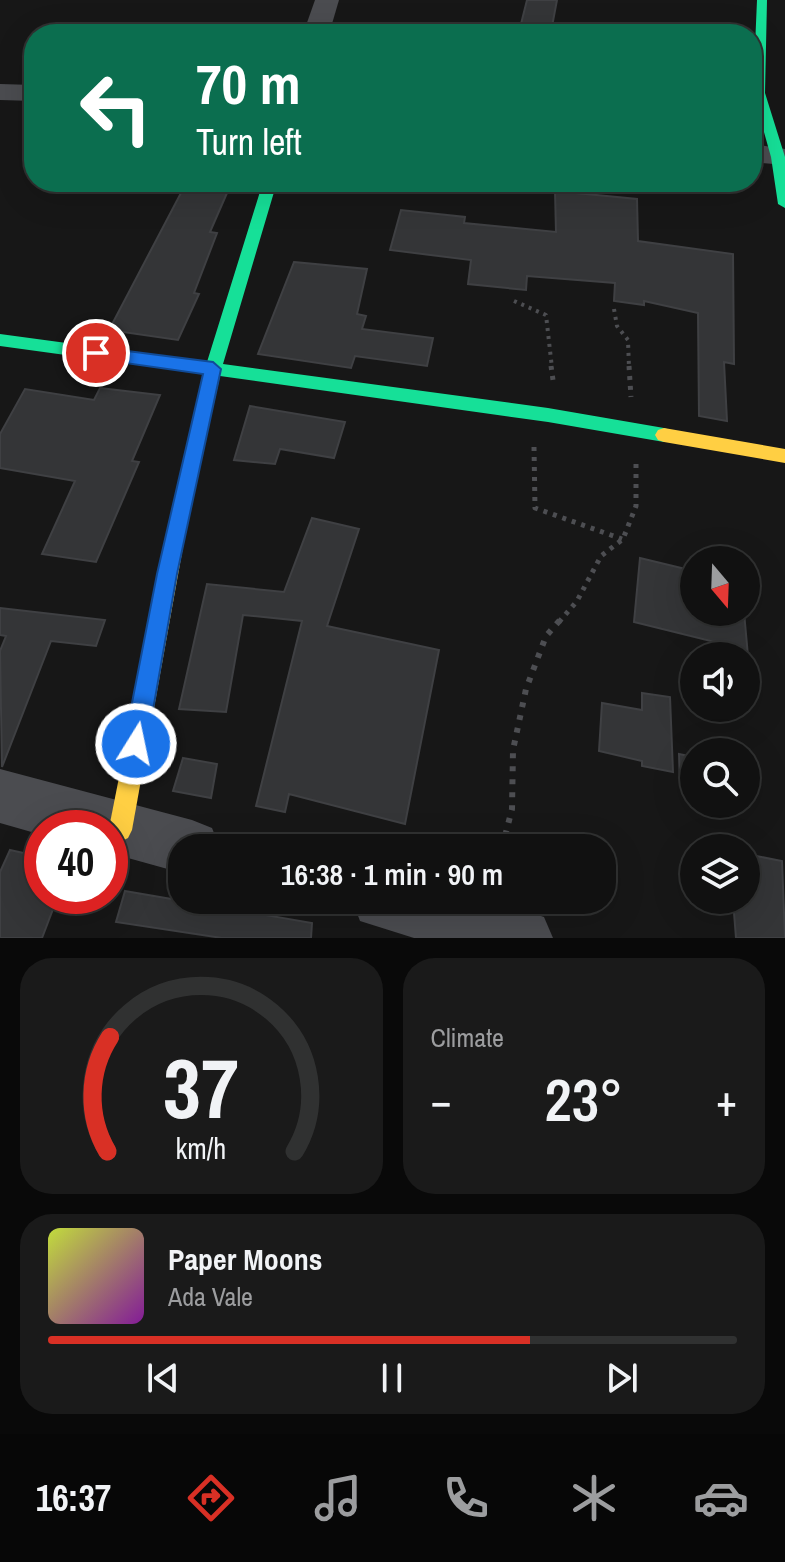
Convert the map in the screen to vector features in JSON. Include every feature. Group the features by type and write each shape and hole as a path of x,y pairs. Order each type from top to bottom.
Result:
{"street":[{"path":"319,24 327,0"},
{"path":"761,24 762,0"},
{"path":"0,92 24,93"},
{"path":"762,124 765,155 785,204"},
{"path":"124,810 167,574 213,369 267,192"},
{"path":"0,340 548,415 785,456"},
{"path":"0,796 49,810"},
{"path":"128,832 168,842"},
{"path":"433,914 523,938"}],"path":[{"path":"514,301 546,315 554,371 548,415 534,445 535,508 623,539"},
{"path":"506,834 512,809 513,750 526,689 546,636 577,601 601,556 623,539 636,506 628,340 617,326 614,309"}],"building":[{"path":"527,0 557,0 552,24 521,24"},
{"path":"181,192 227,193 210,232 217,233 194,293 199,294 178,340 109,330"},
{"path":"555,192 637,199 638,241 733,254 734,364 724,362 727,421 699,416 698,313 644,301 644,305 614,301 615,283 527,276 526,290 468,284 471,260 390,250 401,210 465,217 464,223 556,232"},
{"path":"294,262 367,269 357,314 366,316 362,329 433,338 427,366 355,356 351,368 258,354"},
{"path":"100,388 160,395 132,461 139,462 96,562 42,554 75,481 0,468 0,434 25,389 94,400"},
{"path":"250,406 345,422 334,458 280,449 275,464 234,460"},
{"path":"312,518 359,529 327,626 439,650 405,824 289,794 285,812 256,806 302,621 243,615 226,712 179,709 207,584 284,592"},
{"path":"640,558 680,568 680,626 745,626 747,642 715,642 634,622"},
{"path":"0,608 105,620 96,646 51,641 2,767 0,651 6,636 0,635"},
{"path":"642,693 670,697 673,772 642,766 642,761 599,751 602,703 642,710"},
{"path":"183,758 217,764 211,798 173,791"},
{"path":"10,850 24,853 24,914 51,914 42,938 0,938 0,872"},
{"path":"760,857 782,861 785,938 736,938 734,914 760,914"},
{"path":"128,892 168,898 168,914 259,914 312,923 311,938 222,938 116,922 118,914 128,914"}],"traffic: fast":[{"path":"761,24 762,0"},
{"path":"762,103 778,157 785,204"},
{"path":"178,525 213,369 267,192"},
{"path":"0,340 548,415 664,435"}],"traffic: slow":[{"path":"664,435 785,456"},
{"path":"124,810 178,525"}],"route":[{"path":"96,353 213,369 167,574 136,744"}]}
